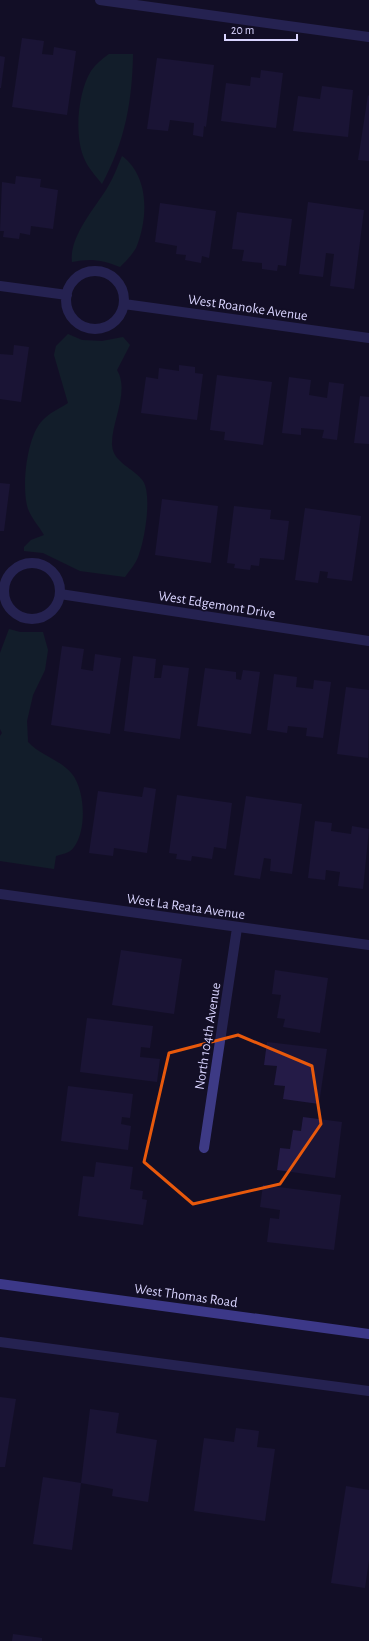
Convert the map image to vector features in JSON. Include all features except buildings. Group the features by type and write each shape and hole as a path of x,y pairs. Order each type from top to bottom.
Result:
{"main road":[{"name":"West Thomas Road","path":"0,1284 369,1334"}],"street":[{"path":"100,0 369,37"},
{"path":"94,272 104,273 116,281 123,294 124,304 122,312 109,326 101,329 91,329 75,321 67,305 67,296 70,286 76,279 85,274 94,272"},
{"path":"0,286 67,296"},
{"name":"West Roanoke Avenue","path":"124,304 369,338"},
{"path":"35,563 42,564 52,571 60,586 60,594 57,605 43,618 33,620 14,614 7,606 3,596 2,586 8,575 17,566 35,563"},
{"name":"West Edgemont Drive","path":"60,594 369,641"},
{"name":"West La Reata Avenue","path":"0,894 237,928 369,945"},
{"name":"North 104th Avenue","path":"204,1148 237,928"},
{"path":"0,1342 369,1391"}],"highlighted area":[{"path":"238,1035 312,1066 321,1124 280,1184 193,1204 144,1162 169,1053"}],"green space":[{"path":"109,54 133,54 131,89 126,121 122,137 102,184 90,169 84,158 81,149 78,126 80,102 87,80 95,66"},
{"path":"122,156 138,175 144,199 143,224 136,248 131,256 120,267 96,260 72,262 74,243 78,234 108,186"},
{"path":"68,334 82,340 102,341 123,337 130,345 117,370 122,388 112,436 112,445 113,451 120,461 143,481 147,496 147,517 137,560 125,577 80,571 43,553 24,551 24,547 31,540 44,535 28,509 25,476 32,438 37,428 48,416 68,403 54,355 56,346"},
{"path":"9,629 20,632 43,632 48,650 45,670 33,695 27,721 28,742 33,747 62,765 72,774 80,790 82,800 83,821 78,840 70,851 56,856 54,869 0,861 0,736 2,733 0,729 0,653"}]}
